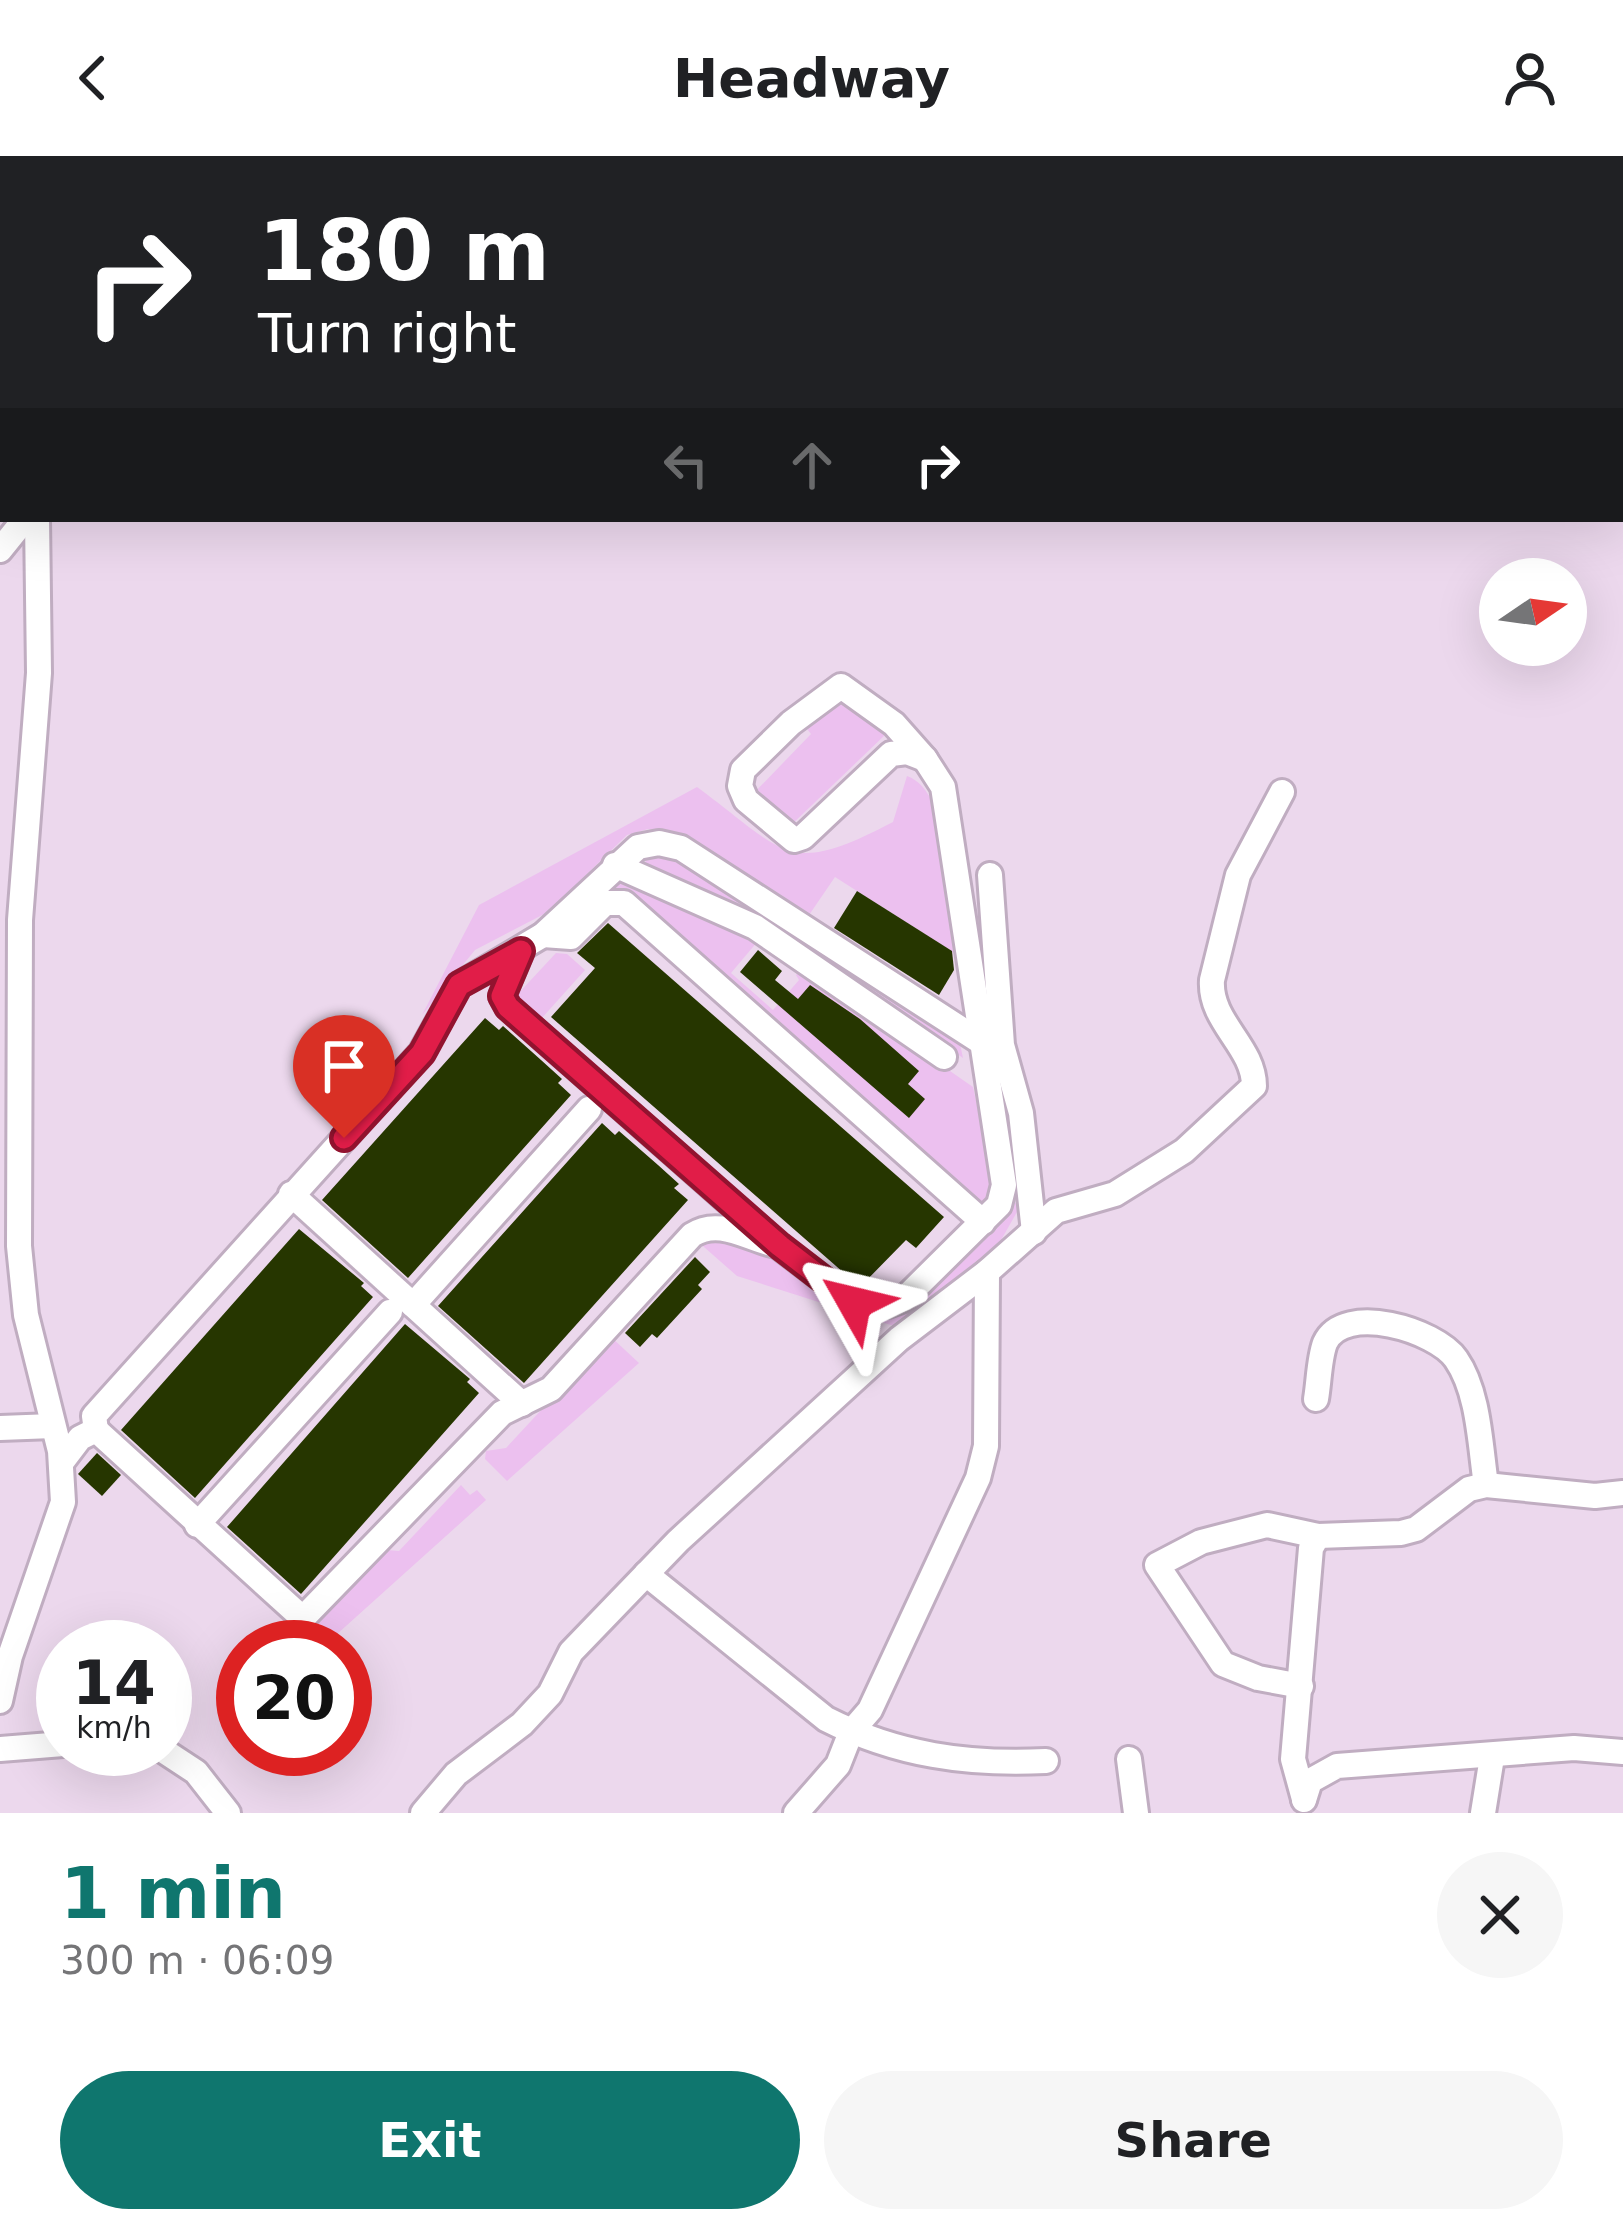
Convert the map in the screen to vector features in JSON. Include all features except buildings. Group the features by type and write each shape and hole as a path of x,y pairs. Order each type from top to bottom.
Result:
{"street":[{"path":"0,550 23,522"},
{"path":"0,1701 5,1655 62,1502 61,1463 26,1315 10,1047 39,673 37,522"},
{"path":"521,951 505,983 502,996 508,1007 780,1246 854,1303 887,1305 904,1298 1000,1205 1004,1185 943,787 925,759 894,724 841,686 791,723 743,770 740,786 746,800 794,840 803,837 891,754 907,752 925,759"},
{"path":"423,1813 456,1774 522,1724 550,1694 571,1652 646,1574 899,1339 987,1272 1056,1211 1115,1194 1184,1151 1254,1086 1250,1066 1211,997 1212,980 1238,875 1282,793"},
{"path":"780,1246 721,1227 704,1227 551,1389 493,1422 306,1615 298,1614 96,1430 94,1416 422,1053 459,985 543,935 638,847 659,842 681,848 981,1042"},
{"path":"615,866 755,927 944,1057"},
{"path":"990,875 1002,1045 1021,1113 1034,1232"},
{"path":"543,935 571,937 604,903 623,903 983,1222"},
{"path":"197,1525 589,1109"},
{"path":"291,1194 402,1309 522,1404"},
{"path":"796,1813 838,1765 851,1732 870,1710 978,1478 986,1446 987,1272"},
{"path":"1316,1399 1326,1342 1337,1330 1355,1323 1393,1326 1438,1339 1457,1360 1472,1396 1486,1485"},
{"path":"0,1428 53,1426"},
{"path":"61,1463 80,1438 96,1430"},
{"path":"1301,1686 1258,1678 1222,1664 1157,1565 1164,1557 1237,1530 1292,1527 1318,1536 1416,1529 1469,1489 1486,1485 1595,1496 1623,1493"},
{"path":"1304,1807 1293,1759 1310,1548 1318,1536"},
{"path":"646,1574 826,1719 851,1732 958,1762 1046,1761"},
{"path":"0,1749 36,1746"},
{"path":"1304,1807 1310,1781 1337,1766 1574,1748 1623,1752"},
{"path":"1483,1813 1492,1757"},
{"path":"1130,1759 1136,1813"},
{"path":"192,1769 228,1813"}],"shaded area":[{"path":"840,698 886,734 786,830 752,795 811,734 800,720"},
{"path":"907,776 922,787 943,829 962,958 835,877 807,918 674,835 648,829 627,835 548,912 475,950 422,1015 479,905 697,787 770,842 808,853 858,839 893,822"},
{"path":"651,851 671,856 959,1039 963,1058 789,937 648,869 644,857"},
{"path":"614,879 758,941 731,973 773,1010 799,980 796,975 802,968 973,1087 995,1187 980,1207 602,895"},
{"path":"556,953 567,954 585,970 541,1019 516,996"},
{"path":"1008,1200 1021,1205 988,1263 897,1327 737,1276 696,1240 708,1235 761,1255 777,1254 872,1314"},
{"path":"610,1336 639,1363 507,1481 485,1459 486,1451 506,1448"},
{"path":"461,1485 470,1495 477,1490 486,1500 353,1620 320,1620 387,1550 399,1551"}],"route":[{"path":"344,1138 422,1053 459,985 521,951 505,983 502,996 508,1007 780,1246 854,1303"}]}
